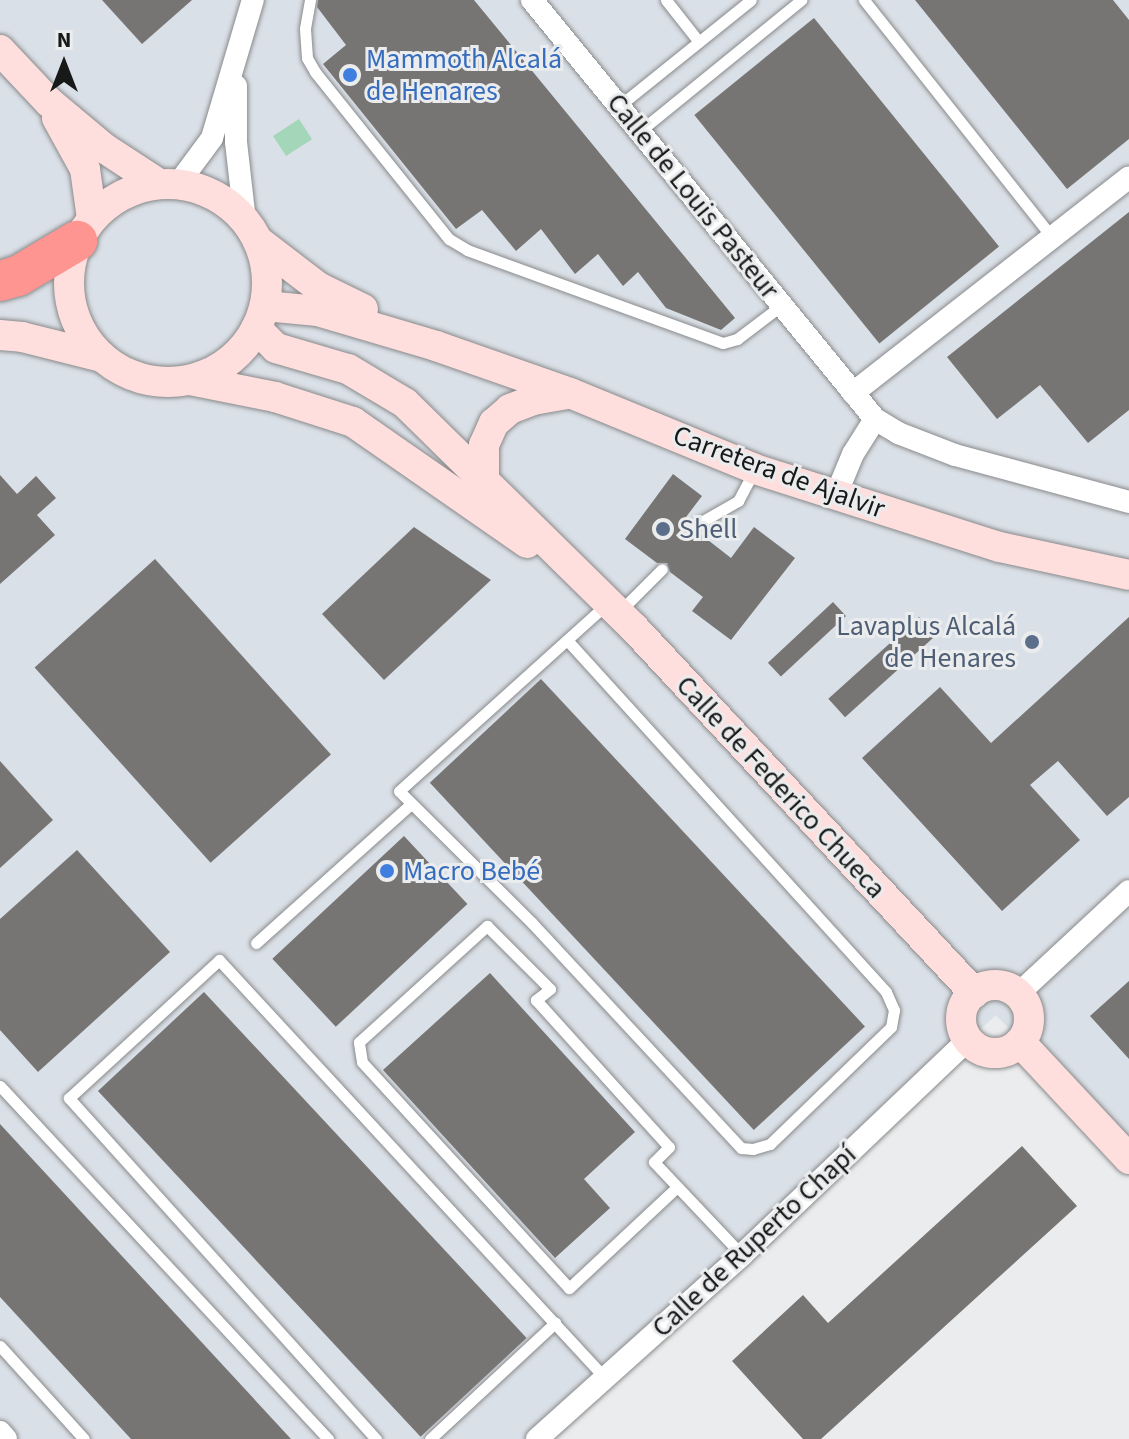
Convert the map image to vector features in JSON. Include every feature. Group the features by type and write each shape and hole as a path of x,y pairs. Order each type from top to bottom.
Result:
{"highway":[{"path":"0,281 18,276 85,230"}],"street":[{"name":"Calle de Louis Pasteur","path":"532,0 875,419 898,433 955,455 1129,502"},
{"path":"85,230 111,201 134,190 169,184 212,138 236,63 249,4"},
{"path":"0,50 49,102 104,148 169,184 203,190 226,203 252,231"},
{"path":"190,380 240,352 260,317 267,273 252,231 236,142 236,63"},
{"path":"49,102 85,169 85,230 69,272 70,304 82,333 102,357 128,374 158,382 190,380 275,397 353,422 585,582"},
{"path":"853,393 1129,177"},
{"name":"Carretera de Ajalvir","path":"252,231 318,287 436,346"},
{"name":"Carretera de Ajalvir","path":"260,317 318,311 436,346 570,393 755,469 1000,547 1129,575"},
{"path":"260,317 276,348 348,369 405,403 585,582"},
{"path":"0,335 22,337 102,357"},
{"path":"484,481 484,445 494,423 510,409 533,400 570,393"},
{"path":"836,495 853,454 875,419"},
{"name":"Calle de Federico Chueca","path":"585,582 613,608 974,993"},
{"path":"1018,994 1129,891"},
{"path":"996,985 1018,994 1028,1008 1030,1019 1020,1042 1004,1053 993,1053 982,1051 968,1040 961,1016 974,993 996,985"},
{"name":"Calle de Ruperto Chapí","path":"537,1439 742,1255 968,1040"},
{"path":"1020,1042 1129,1159"},
{"path":"0,1432 6,1439"}],"lane":[{"path":"310,0 305,29 307,58 315,72 449,239 467,250 723,343 737,339 782,305"},
{"path":"666,0 699,42"},
{"path":"619,106 751,0"},
{"path":"640,131 801,0"},
{"path":"864,0 1052,237"},
{"path":"694,526 738,501 755,469"},
{"path":"567,640 886,992 894,1010 891,1027 770,1144 753,1149 741,1148 532,923 399,791 567,640 662,569"},
{"path":"256,943 411,804"},
{"path":"677,1187 569,1288 362,1062 359,1042 487,926 550,989 536,1000 669,1147 654,1162 742,1255"},
{"path":"376,1439 69,1098 219,960 605,1378"},
{"path":"0,1086 328,1439"},
{"path":"430,1439 555,1323"},
{"path":"0,1346 84,1439"}],"shaded area":[{"path":"0,0 1129,0 1129,1159 996,1015 537,1439 0,1439"}],"green space":[{"path":"299,119 312,139 286,156 273,136"}],"building":[{"path":"102,0 192,0 142,44"},
{"path":"318,0 474,0 735,318 721,330 666,308 638,272 623,286 598,254 575,274 541,229 516,251 482,210 456,229 323,64 346,45 317,7"},
{"path":"915,0 1113,0 1129,20 1129,139 1067,189"},
{"path":"814,18 999,246 879,343 694,115"},
{"path":"1129,212 1129,410 1088,443 1040,385 997,419 947,357"},
{"path":"673,474 702,496 683,521 689,533 699,533 731,558 754,527 795,558 731,640 692,611 703,597 670,572 667,563 657,563 625,539"},
{"path":"0,475 17,494 36,476 56,498 37,515 55,535 0,584"},
{"path":"414,527 491,580 384,680 322,614"},
{"path":"155,559 331,754 211,863 35,667"},
{"path":"833,602 846,616 781,677 768,663"},
{"path":"919,617 936,636 845,717 828,699"},
{"path":"1129,617 1129,797 1107,816 1058,761 1030,785 1080,840 1002,911 862,758 940,687 991,743"},
{"path":"541,679 865,1026 754,1130 430,783"},
{"path":"0,761 53,820 0,868"},
{"path":"404,836 467,904 336,1027 272,959"},
{"path":"77,850 170,952 38,1072 0,1030 0,919"},
{"path":"490,973 635,1132 584,1179 610,1208 555,1258 383,1070"},
{"path":"1129,981 1129,1059 1090,1016"},
{"path":"204,992 527,1338 421,1437 98,1091"},
{"path":"0,1124 291,1439 131,1439 0,1297"},
{"path":"1022,1146 1077,1206 821,1439 803,1439 732,1361 803,1295 828,1323"}],"place":[{"name":"Mammoth Alcalá de Henares","path":"350,75"},
{"name":"Shell","path":"663,529"},
{"name":"Lavaplus Alcalá de Henares","path":"1032,642"},
{"name":"Macro Bebé","path":"387,871"}]}
